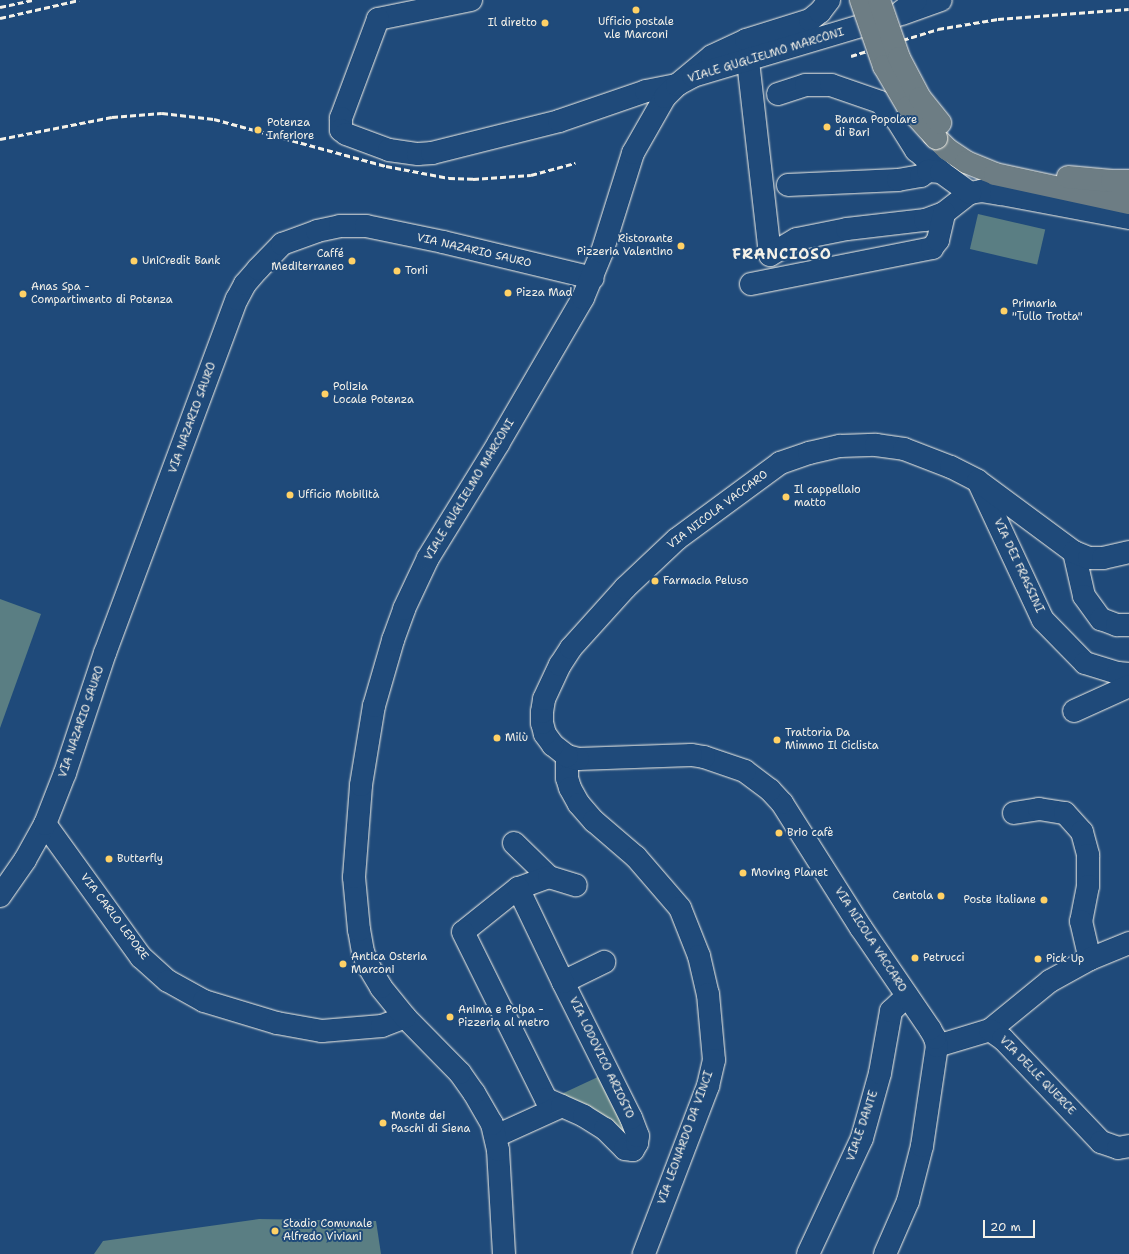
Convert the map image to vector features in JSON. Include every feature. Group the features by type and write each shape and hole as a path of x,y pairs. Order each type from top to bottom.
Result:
{"main road":[{"path":"861,0 884,66 908,107 940,133 991,159 1007,164 1063,176 1092,180 1129,181"},
{"path":"879,0 899,58 940,133 947,149 966,162 995,174 1128,214"}],"street":[{"path":"471,0 378,19 341,118 341,130 354,138 389,150 418,154 432,153 559,121 646,91 677,85 712,56 746,40 810,20 820,12 829,0"},
{"name":"VIALE GUGLIELMO MARCONI","path":"504,1254 496,1136 486,1112 460,1073 405,1017 381,987 368,967 363,952 359,930 354,877 356,834 361,785 374,706 393,640 404,609 428,558 574,316 605,246 634,153 655,112 665,97 677,85 693,76 748,61 897,15 930,1"},
{"path":"748,61 770,255 797,239 847,229 925,220 944,213 970,193 981,191 1128,214"},
{"path":"778,94 806,85 831,85 880,102 896,120 916,150 941,172 970,193"},
{"path":"788,185 898,180 921,176 928,171 941,172"},
{"path":"751,284 932,248 938,240 944,213"},
{"name":"VIA NAZARIO SAURO","path":"0,896 24,860 45,824 65,773 105,653 237,299 245,284 258,269 282,244 317,231 340,226 366,226 443,242 592,278"},
{"name":"VIA NICOLA VACCARO","path":"937,1046 930,1029 861,928 782,803 758,780 745,771 729,764 691,755 578,759 567,756 553,745 546,734 542,723 544,699 550,684 571,648 624,588 677,539 769,471 780,463 809,453 840,446 876,445 904,449 925,455 951,466 978,481 1074,552 1089,558 1103,558 1129,552"},
{"name":"VIA DEI FRASSINI","path":"978,481 1043,620 1086,663 1118,673 1129,674"},
{"path":"1074,552 1084,596 1101,619 1117,625 1129,625"},
{"path":"1074,712 1129,686"},
{"name":"VIA LEONARDO DA VINCI","path":"567,756 567,778 570,788 579,804 594,821 636,857 680,908 699,956 708,994 714,1060 708,1086 644,1254"},
{"path":"1014,813 1039,809 1065,813 1082,832 1088,855 1088,886 1081,921 1090,958"},
{"name":"VIA CARLO LEPORE","path":"45,824 140,957 168,980 204,1001 276,1023 322,1031 382,1026 405,1017"},
{"path":"514,843 549,877 576,886"},
{"path":"549,877 518,888 463,932 546,1099 562,1106"},
{"name":"VIA LODOVICO ARIOSTO","path":"518,888 631,1118 638,1136 637,1143 633,1150 625,1149 605,1129 584,1116 562,1106"},
{"path":"990,1030 1050,981 1090,958 1129,943"},
{"path":"563,982 604,962"},
{"name":"VIALE DANTE","path":"808,1254 862,1138 880,1073 891,1011 907,996"},
{"name":"VIA DELLE QUERCE","path":"937,1046 990,1030 1004,1039 1101,1142 1118,1148 1129,1146"},
{"path":"885,1254 905,1208 915,1176 930,1098 937,1046"},
{"path":"496,1136 562,1106"}],"green space":[{"path":"978,214 1045,230 1037,265 970,249"},
{"path":"0,599 41,614 0,728"},
{"path":"600,1076 623,1116 627,1140 555,1097"},
{"name":"Stadio Comunale Alfredo Viviani","path":"259,1219 376,1221 381,1254 94,1254 103,1241"}],"railway":[{"path":"0,7 32,0"},
{"path":"0,18 79,0"},
{"path":"851,56 938,29 998,19 1129,9"},
{"path":"0,139 112,117 162,113 214,119 386,166 449,178 473,179 531,175 575,163"}],"place":[{"name":"Ufficio postale v.le Marconi","path":"636,10"},
{"name":"Il diretto","path":"545,23"},
{"name":"Banca Popolare di Bari","path":"827,127"},
{"name":"Potenza Inferiore","path":"258,130"},
{"name":"Ristorante Pizzeria Valentino","path":"681,246"},
{"name":"UniCredit Bank","path":"134,261"},
{"name":"Caffé Mediterraneo","path":"352,261"},
{"name":"Torii","path":"397,271"},
{"name":"Pizza Mad","path":"508,293"},
{"name":"Anas Spa - Compartimento di Potenza","path":"23,294"},
{"name":"Primaria \"Tullo Trotta\"","path":"1004,311"},
{"name":"Polizia Locale Potenza","path":"325,394"},
{"name":"Ufficio Mobilità","path":"290,495"},
{"name":"Il cappellaio matto","path":"786,497"},
{"name":"Farmacia Peluso","path":"655,581"},
{"name":"Milù","path":"497,738"},
{"name":"Trattoria Da Mimmo Il Ciclista","path":"777,740"},
{"name":"Brio cafè","path":"779,833"},
{"name":"Butterfly","path":"109,859"},
{"name":"Moving Planet","path":"743,873"},
{"name":"Centola","path":"941,896"},
{"name":"Poste italiane","path":"1044,900"},
{"name":"Petrucci","path":"915,958"},
{"name":"Pick Up","path":"1038,959"},
{"name":"Antica Osteria Marconi","path":"343,964"},
{"name":"Anima e Polpa - Pizzeria al metro","path":"450,1017"},
{"name":"Monte dei Paschi di Siena","path":"383,1123"},
{"name":"Stadio Comunale Alfredo Viviani","path":"275,1231"}],"district":[{"name":"FRANCIOSO","path":"782,255"}]}
